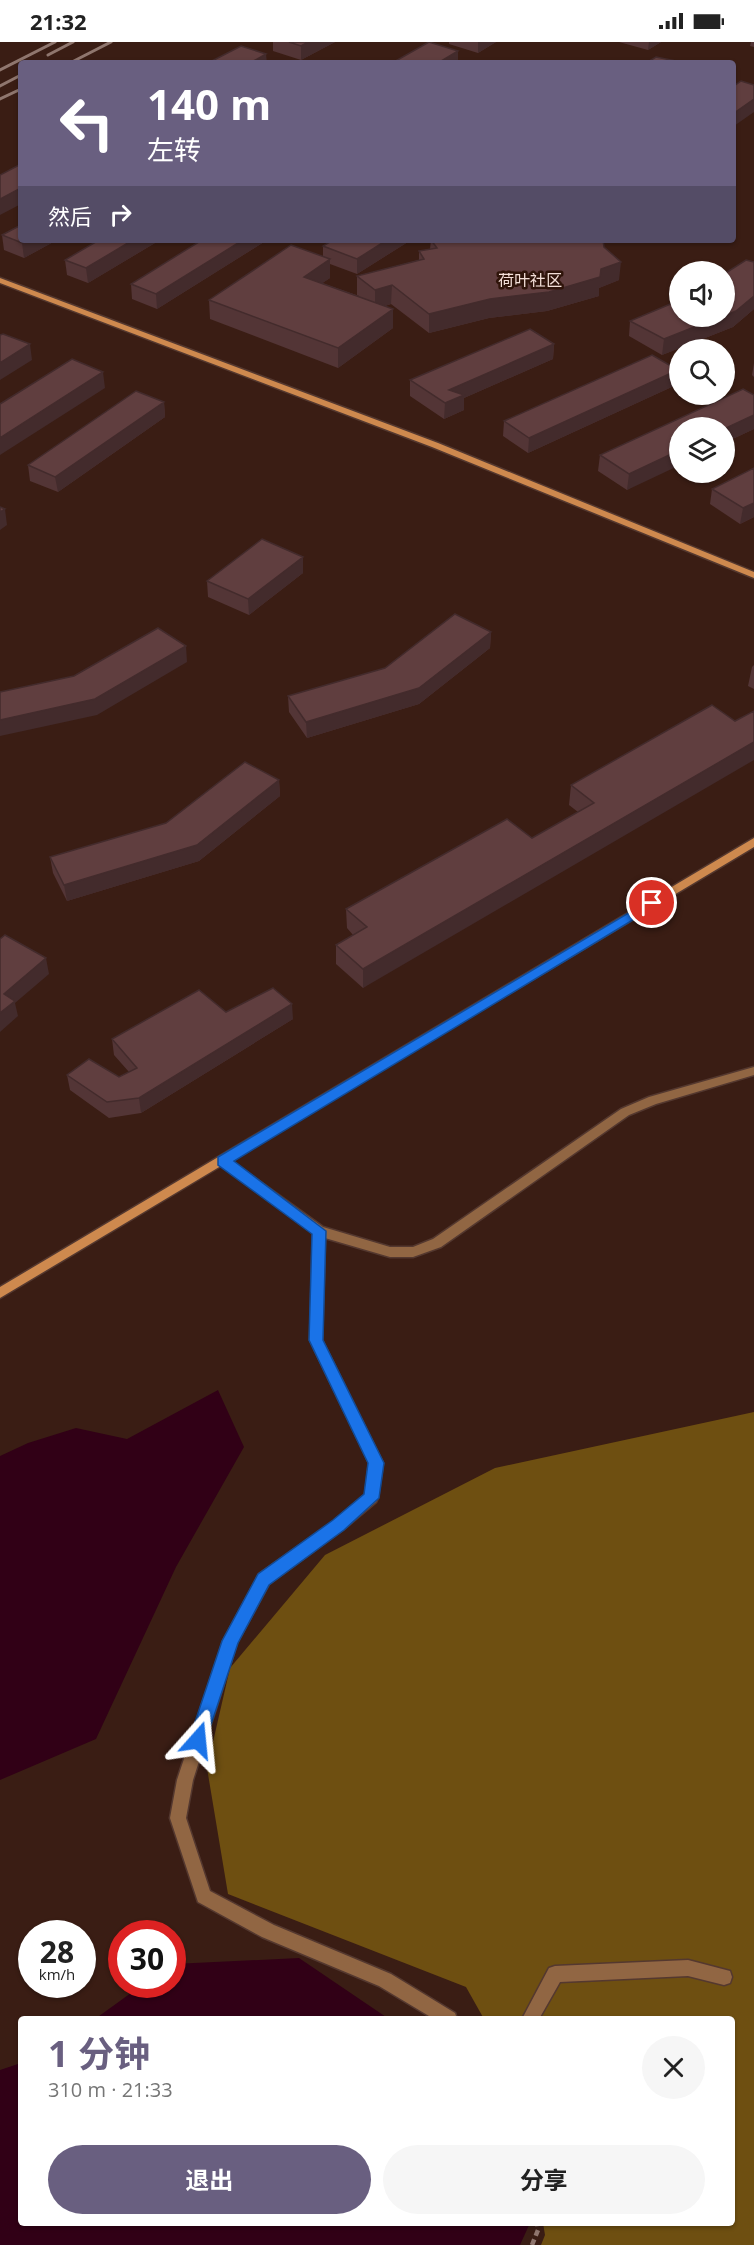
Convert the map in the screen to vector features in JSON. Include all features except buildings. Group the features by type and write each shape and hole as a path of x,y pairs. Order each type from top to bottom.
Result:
{"main road":[{"path":"0,280 435,445 754,575"},
{"path":"0,1293 754,842"}],"street":[{"path":"223,1161 319,1231 390,1252 413,1252 437,1243 625,1112 653,1100 754,1071"},
{"path":"319,1231 316,1340 376,1463 371,1498 339,1525 264,1580 230,1641 185,1780 178,1818 204,1896 268,1931 385,1980 443,2016"},
{"path":"532,2016 555,1974 688,1968 724,1977"}],"path":[{"path":"532,2245 537,2226"}],"shaded area":[{"path":"218,1390 244,1447 176,1567 96,1739 0,1780 0,1456 28,1443 76,1428 127,1439"},
{"path":"754,1412 754,2245 541,2245 545,2235 544,2226 735,2226 735,2016 482,2016 466,1987 228,1894 207,1768 230,1668 325,1555 495,1468"},
{"path":"299,1958 385,2016 99,2016 124,1998 186,1998 186,1963"},
{"path":"18,2064 18,2226 529,2226 520,2245 0,2245 0,2070"}],"railway":[{"path":"20,60 55,42"},
{"path":"48,55 73,42"},
{"path":"76,60 111,42"},
{"path":"0,70 18,61"},
{"path":"0,86 18,77"},
{"path":"0,99 18,90"}],"district":[{"name":"荷叶社区","path":"530,280"}],"route":[{"path":"198,1740 230,1641 264,1580 339,1525 371,1498 376,1463 316,1340 319,1231 223,1161 652,903"}]}
